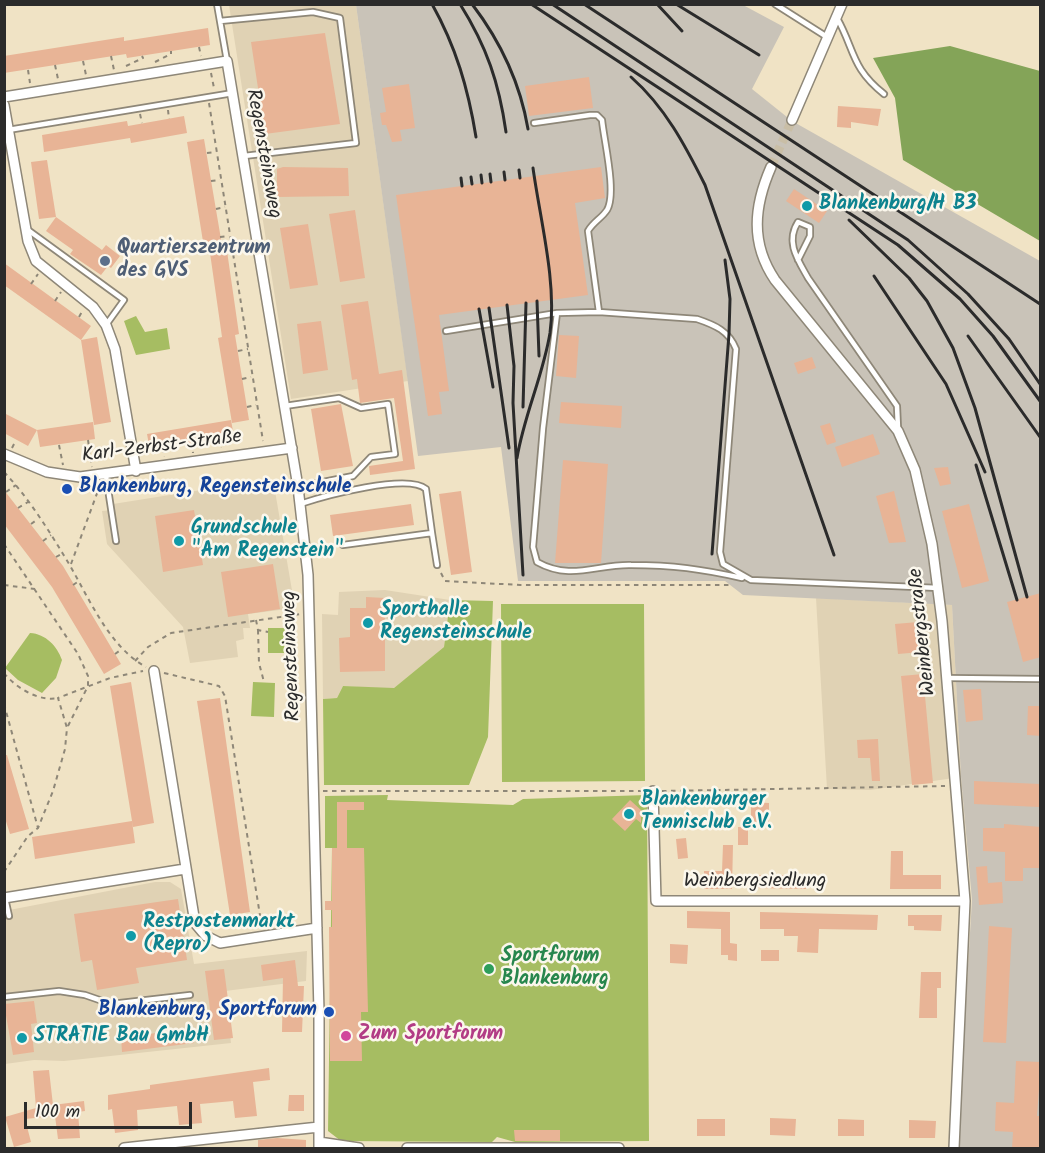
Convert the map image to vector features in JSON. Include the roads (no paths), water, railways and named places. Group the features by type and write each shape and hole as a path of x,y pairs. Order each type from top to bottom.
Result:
{"street":[{"path":"792,120 842,4"},
{"path":"4,97 227,61"},
{"name":"Regensteinsweg","path":"227,61 292,448 305,547 310,612 319,1145"},
{"path":"4,105 26,228 36,261 93,307 106,325 115,349 136,471"},
{"name":"Weinbergstraße","path":"771,167 760,194 756,212 757,233 767,267 898,431 915,470 939,588 965,901 954,1149"},
{"name":"Karl-Zerbst-Straße","path":"4,454 35,468 60,475 99,476 292,448"},
{"path":"154,671 195,923 206,936 220,942 317,928"},
{"name":"Weinbergsiedlung","path":"653,791 657,901 965,901"},
{"path":"5,898 185,869"},
{"path":"123,1149 319,1127"},
{"path":"230,1137 230,1149"},
{"path":"319,1145 359,1149"},
{"path":"407,1149 619,1149"}],"lane":[{"path":"217,4 227,61"},
{"path":"774,4 827,36"},
{"path":"220,21 313,12 340,18 356,142 244,156"},
{"path":"837,18 858,68 866,80 884,94"},
{"path":"8,130 233,93"},
{"path":"534,123 597,114 602,120 611,197 606,210 588,231 599,312"},
{"path":"798,260 810,236 810,227 798,222 794,228 793,250 798,260 897,406 898,431"},
{"path":"26,228 124,300 106,325"},
{"path":"446,331 557,313 599,312 697,320 729,334 736,349 720,552 723,564 751,580"},
{"path":"557,313 542,438 533,547 537,562 550,569 579,572 627,565 691,567 751,580 939,588"},
{"path":"285,406 339,398 361,408 388,404 395,454 371,457 353,476 298,487"},
{"path":"99,476 116,541"},
{"path":"300,504 363,489 407,483 420,484 426,489 429,498 437,565"},
{"path":"343,545 432,532"},
{"path":"947,678 1041,679"},
{"path":"5,898 9,916"},
{"path":"4,997 59,991 85,995 111,1004 189,995"}],"tunnel":[{"path":"771,167 792,120"}],"railway":[{"path":"432,4 448,36 460,68 476,137"},
{"path":"460,4 478,35 491,66 500,97 506,132"},
{"path":"472,4 492,33 508,63 520,95 528,129"},
{"path":"531,4 898,245 960,299 993,336 1040,401"},
{"path":"552,4 908,240 968,294 1009,339 1040,384"},
{"path":"584,4 1040,304"},
{"path":"657,4 682,31"},
{"path":"676,4 759,55"},
{"path":"631,77 664,114 682,141 705,185 834,555"},
{"path":"517,458 547,349 552,314 550,272 533,168"},
{"path":"519,170 520,178"},
{"path":"504,172 505,180"},
{"path":"490,174 491,182"},
{"path":"481,175 482,183"},
{"path":"471,177 472,184"},
{"path":"461,178 462,186"},
{"path":"849,220 909,278 927,301 953,348 975,408 1027,597"},
{"path":"712,554 729,334 730,299 725,260"},
{"path":"874,276 946,384 985,472"},
{"path":"537,301 539,356"},
{"path":"523,407 526,303"},
{"path":"507,305 514,366 513,403 523,575"},
{"path":"489,308 509,448"},
{"path":"479,309 493,387"},
{"path":"968,336 1040,437"},
{"path":"976,465 1017,600"}],"place":[{"name":"Blankenburg/H B3","path":"807,206"},
{"name":"Quartierszentrum des GVS","path":"105,261"},
{"name":"Blankenburg, Regensteinschule","path":"67,489"},
{"name":"Grundschule \"Am Regenstein\"","path":"179,541"},
{"name":"Sporthalle Regensteinschule","path":"368,623"},
{"name":"Blankenburger Tennisclub e.V.","path":"629,814"},
{"name":"Restpostenmarkt (Repro)","path":"131,936"},
{"name":"Sportforum Blankenburg","path":"489,969"},
{"name":"Blankenburg, Sportforum","path":"329,1012"},
{"name":"Zum Sportforum","path":"346,1036"},
{"name":"STRATIE Bau GmbH","path":"22,1038"}]}
